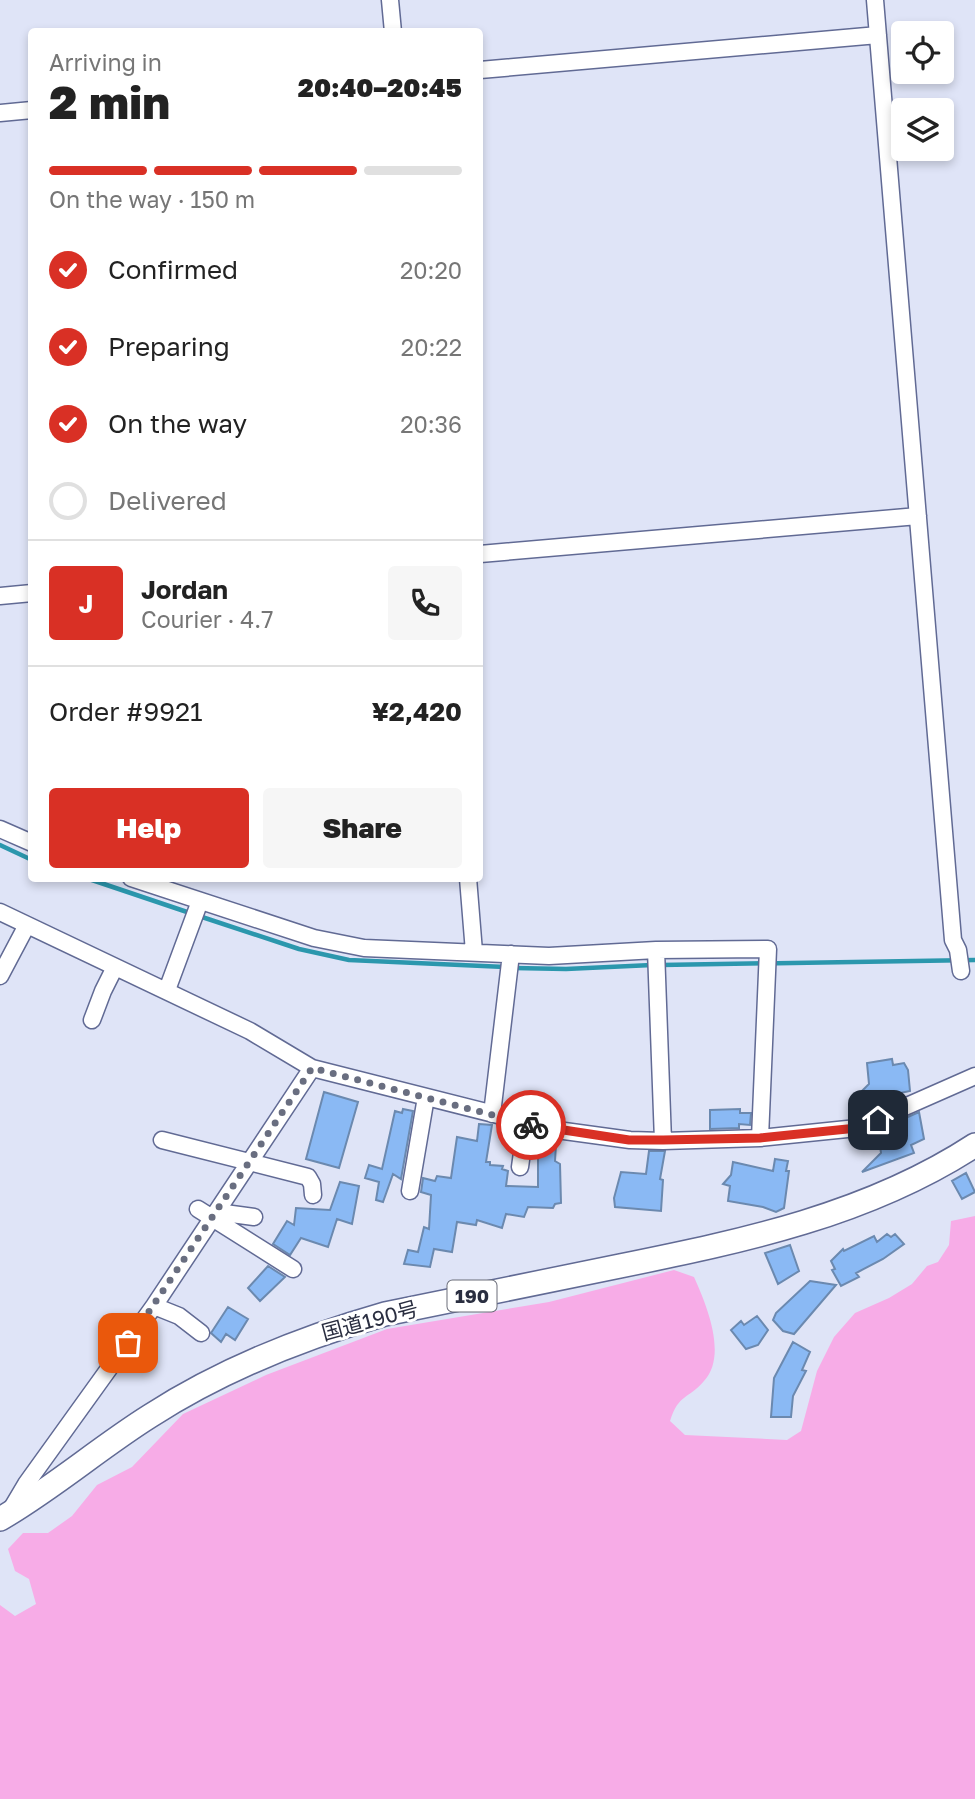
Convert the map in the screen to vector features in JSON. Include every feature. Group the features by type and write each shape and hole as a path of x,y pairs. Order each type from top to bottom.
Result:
{"highway":[{"name":"国道190号","path":"3,1518 149,1416 221,1374 284,1346 385,1314 718,1246 808,1222 857,1206 899,1188 975,1144"}],"street":[{"path":"390,0 393,28"},
{"path":"875,0 953,940 958,950 961,971"},
{"path":"483,70 878,35"},
{"path":"0,113 28,110"},
{"path":"483,554 918,516"},
{"path":"0,596 28,593"},
{"path":"0,829 28,841"},
{"path":"143,882 314,938 364,948 584,955 656,950 768,949 760,1138"},
{"path":"468,882 474,952"},
{"path":"167,990 200,901"},
{"path":"0,912 250,1031 312,1068 526,1124 629,1140 760,1138 857,1128 975,1076"},
{"path":"0,976 27,925"},
{"path":"656,950 663,1140"},
{"path":"492,1114 511,954"},
{"path":"92,1020 115,967"},
{"path":"3,1518 153,1306 209,1213 312,1068"},
{"path":"410,1191 426,1097"},
{"path":"520,1167 526,1124"},
{"path":"162,1140 308,1177 313,1195"},
{"path":"209,1213 254,1217"},
{"path":"209,1213 293,1269"},
{"path":"153,1306 179,1316 201,1333"}],"shaded area":[{"path":"975,1216 975,1799 0,1799 0,1605 15,1616 36,1604 29,1579 15,1571 8,1549 23,1533 48,1533 72,1516 97,1485 132,1467 183,1414 266,1375 387,1329 549,1302 674,1270 694,1277 709,1315 715,1344 711,1370 698,1387 680,1401 670,1421 685,1435 787,1440 801,1431 817,1371 834,1337 855,1313 912,1284 927,1266 938,1262 949,1245 951,1221"}],"building":[{"path":"892,1059 893,1065 904,1063 908,1070 910,1091 895,1094 895,1100 873,1105 871,1094 861,1092 869,1084 867,1063"},
{"path":"324,1092 358,1102 339,1168 306,1159"},
{"path":"403,1109 413,1111 401,1179 393,1174 383,1202 376,1200 379,1182 365,1178 369,1165 382,1169 395,1111 402,1113"},
{"path":"740,1109 740,1113 751,1113 750,1125 710,1129 710,1110"},
{"path":"919,1112 924,1139 911,1145 914,1153 862,1172 881,1153 880,1146 885,1144 881,1129"},
{"path":"479,1124 492,1125 486,1162 503,1166 502,1169 508,1171 506,1186 538,1187 538,1145 556,1145 555,1161 560,1164 561,1203 555,1204 553,1208 528,1207 524,1217 506,1214 502,1228 477,1220 476,1225 457,1222 452,1252 434,1249 430,1267 404,1264 408,1250 418,1252 424,1227 429,1229 431,1195 421,1192 423,1178 435,1181 437,1176 451,1178 457,1137 477,1141"},
{"path":"649,1151 665,1151 660,1179 663,1180 661,1211 615,1207 614,1198 621,1172 646,1174"},
{"path":"775,1159 788,1161 784,1208 776,1212 728,1201 730,1186 723,1184 731,1175 733,1162 773,1171"},
{"path":"966,1173 975,1192 962,1199 952,1181"},
{"path":"340,1182 359,1186 352,1224 337,1219 328,1247 301,1238 290,1255 273,1244 287,1221 294,1225 296,1208 330,1210"},
{"path":"887,1234 891,1237 895,1234 904,1244 856,1273 859,1277 841,1286 832,1270 835,1269 831,1261 843,1249 844,1251 874,1236 877,1242"},
{"path":"790,1245 799,1271 778,1284 765,1253"},
{"path":"268,1266 285,1277 260,1301 248,1288"},
{"path":"810,1281 836,1285 794,1334 783,1331 773,1320 776,1313"},
{"path":"228,1307 248,1319 235,1340 226,1334 221,1342 211,1333"},
{"path":"757,1316 768,1330 758,1345 746,1349 731,1330 741,1321 744,1325"},
{"path":"793,1342 810,1352 802,1370 806,1371 793,1396 791,1417 771,1417 774,1378"}],"waterway":[{"path":"0,845 28,858"},
{"path":"98,882 190,913"},
{"path":"199,916 299,949 349,960 505,967"},
{"path":"661,965 975,960"},
{"path":"514,968 566,969 652,965"}],"way so far":[{"path":"128,1343 312,1068 531,1125"}],"route":[{"path":"531,1125 629,1140 663,1140 760,1138 857,1128 878,1120"}]}
